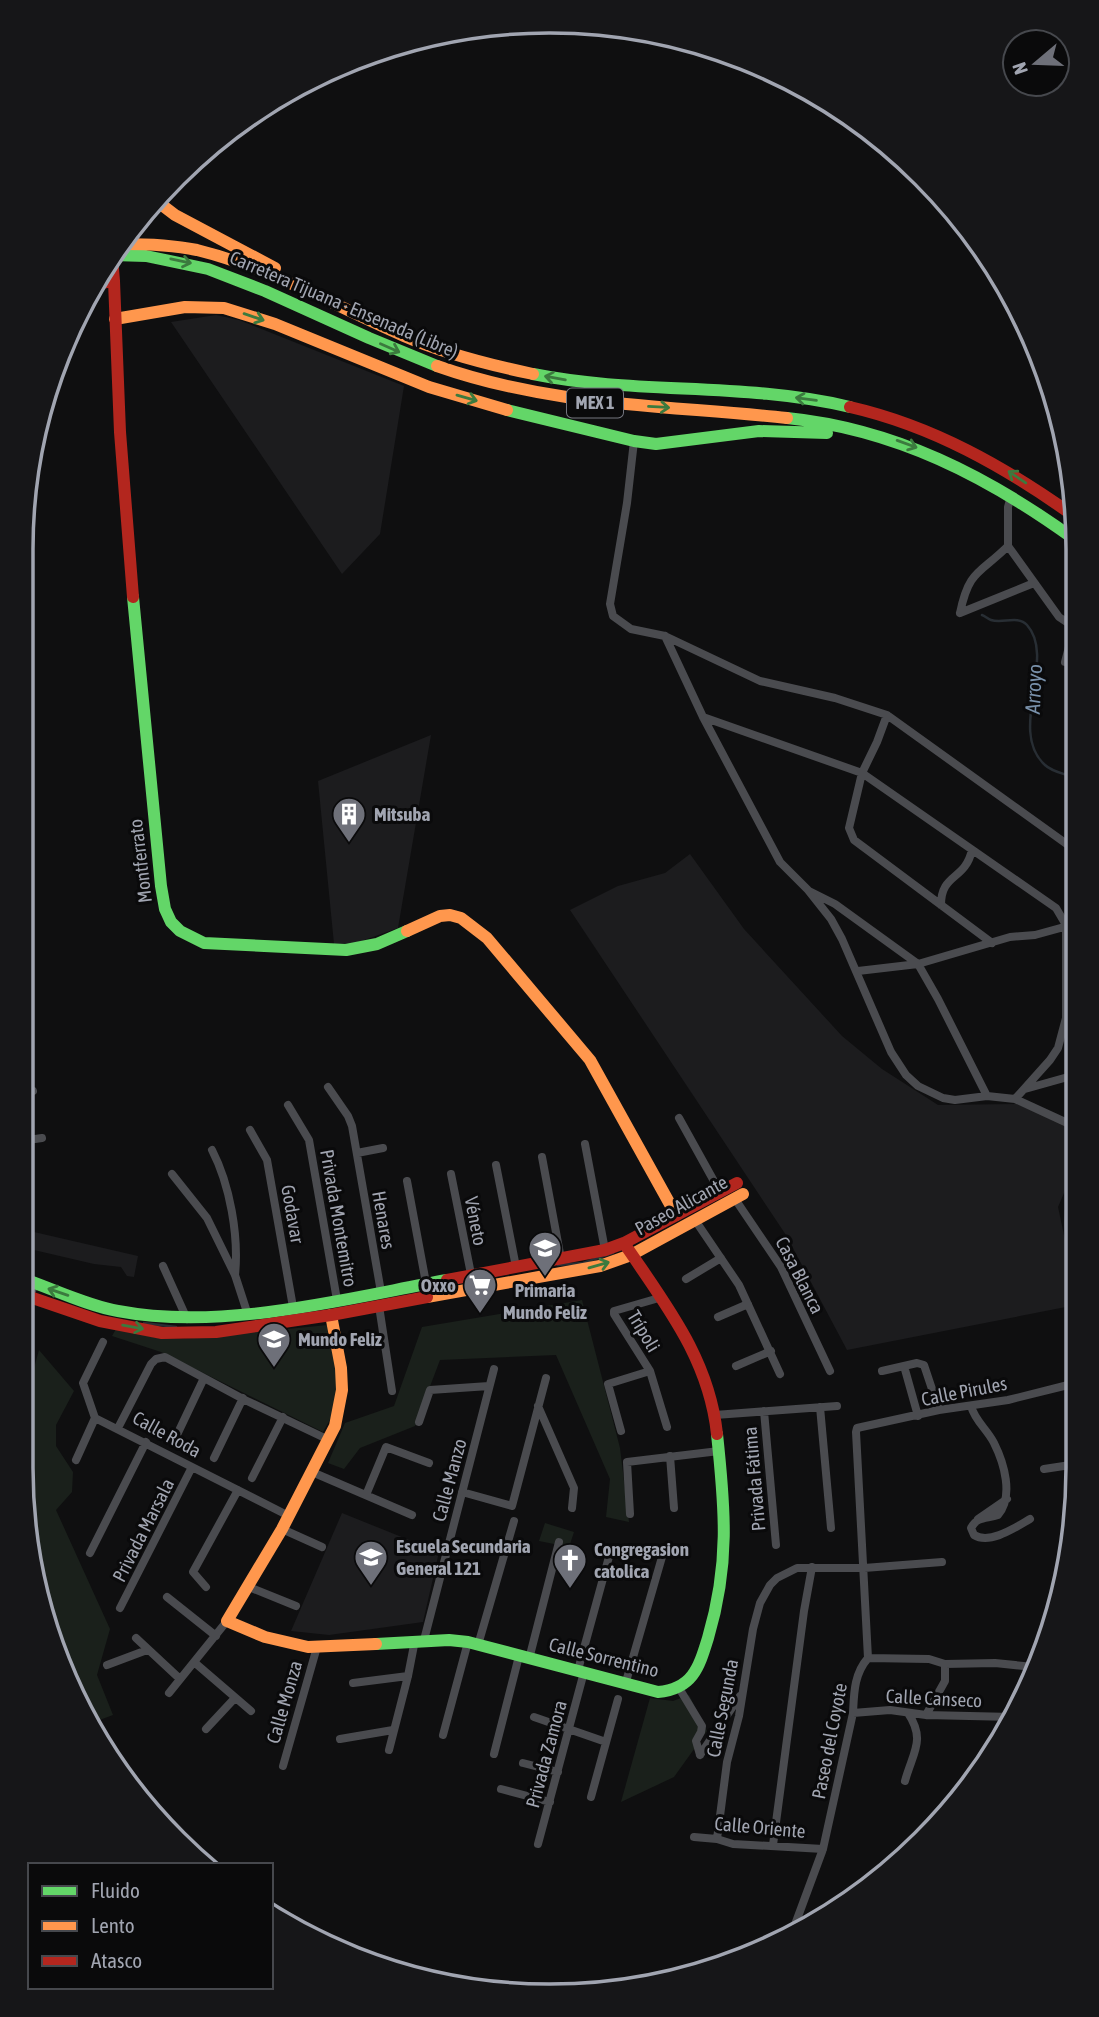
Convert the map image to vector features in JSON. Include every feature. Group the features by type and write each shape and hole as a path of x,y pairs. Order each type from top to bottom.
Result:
{"main road":[{"path":"164,206 175,215 290,276 302,288"},
{"name":"Carretera Tijuana - Ensenada (Libre)","path":"134,244 193,248 222,256 302,288 398,334 452,353 530,373 634,388 803,399 876,413 954,440 1004,468 1064,509"},
{"name":"Carretera Tijuana - Ensenada (Libre)","path":"125,256 158,256 226,273 263,287 418,361 489,383 587,402 775,416 839,425 876,434 952,463 1011,496 1066,534"},
{"name":"Montferrato","path":"114,273 115,365 137,642 161,886 165,909 171,922 180,931 204,943 346,950 377,944 440,916 461,918 487,938 590,1060 676,1215"},
{"path":"107,283 114,282"},
{"path":"115,319 197,306 224,308 275,324 429,387 525,415 635,441 656,444 760,431 876,434"},
{"name":"Paseo Alicante","path":"33,1299 100,1321 162,1333 216,1332 381,1292 605,1250 720,1192 738,1192"},
{"name":"Paseo Alicante","path":"35,1284 103,1308 145,1316 187,1319 248,1315 293,1307 379,1306 580,1270 631,1255 695,1220 738,1192"},
{"name":"Calle Sorrentino","path":"226,1621 265,1637 317,1647 419,1640 473,1644 658,1692 679,1688 692,1678 700,1664 720,1594 725,1555 718,1415 686,1336 624,1242"},
{"path":"226,1621 282,1529 329,1440 337,1418 342,1390 332,1306"},
{"path":"100,1321 103,1308"}],"street":[{"path":"635,441 611,610 618,622 631,629 665,636 760,681 835,698 887,715 1066,844"},
{"path":"1011,496 1007,516 1008,546 1059,617 1066,622"},
{"path":"1008,546 975,574 965,590 960,613 1034,583"},
{"path":"665,636 703,717 780,862 808,890 831,919 858,971 887,1043 906,1075 918,1086 943,1098 1015,1099 1066,1122"},
{"path":"1065,662 1066,658"},
{"path":"887,715 862,773 849,828 850,835 992,943"},
{"path":"703,717 862,773 1056,908 1066,919"},
{"path":"942,905 945,884 962,872 970,860 972,850"},
{"path":"808,890 835,904 918,964 939,999 987,1097"},
{"path":"858,971 918,964 1010,937 1066,926"},
{"path":"1015,1099 1058,1048 1066,1018"},
{"path":"1023,1089 1066,1078"},
{"name":"Henares","path":"328,1087 351,1121 381,1292"},
{"name":"Privada Montemitro","path":"288,1105 309,1140 332,1306"},
{"path":"679,1118 720,1192"},
{"name":"Godavar","path":"250,1130 266,1154 293,1307"},
{"path":"33,1139 42,1138"},
{"path":"585,1144 605,1250"},
{"path":"357,1153 383,1148"},
{"path":"212,1150 225,1181 237,1255 235,1275"},
{"path":"542,1157 561,1259"},
{"path":"496,1165 516,1267"},
{"path":"172,1174 204,1213 235,1275 248,1315"},
{"name":"Véneto","path":"451,1174 471,1274"},
{"path":"407,1181 426,1283"},
{"name":"Casa Blanca","path":"738,1192 781,1267 830,1371"},
{"path":"695,1220 748,1304 780,1374"},
{"path":"686,1279 721,1258"},
{"path":"163,1266 187,1319"},
{"name":"Trípoli","path":"659,1298 613,1313 650,1371 667,1427"},
{"path":"718,1317 748,1304"},
{"path":"379,1306 392,1391"},
{"path":"103,1342 82,1386 95,1418 118,1428"},
{"path":"736,1366 771,1351"},
{"name":"Calle Roda","path":"289,1516 118,1428 151,1364 156,1359 165,1357 329,1440"},
{"path":"882,1371 917,1363 925,1365 939,1410"},
{"path":"904,1366 918,1416"},
{"name":"Calle Manzo","path":"389,1750 494,1368"},
{"name":"Trípoli","path":"621,1431 608,1384 650,1371"},
{"path":"175,1439 204,1378"},
{"path":"462,1492 512,1506 546,1378"},
{"name":"Calle Pirules","path":"857,1428 939,1410 1007,1400 1066,1385"},
{"path":"419,1422 430,1390 489,1386"},
{"path":"214,1458 243,1398"},
{"path":"538,1406 574,1488 572,1508"},
{"name":"Privada Fátima","path":"718,1415 837,1406"},
{"path":"971,1406 973,1415 994,1443 1007,1485 1007,1499 998,1515 978,1519 971,1528 974,1535 985,1539 1012,1530 1030,1519"},
{"path":"820,1407 831,1528"},
{"name":"Privada Fátima","path":"764,1411 776,1545"},
{"path":"252,1478 283,1417"},
{"path":"76,1460 95,1418"},
{"name":"Paseo del Coyote","path":"796,1921 824,1849 853,1713 857,1675 868,1658 857,1428"},
{"path":"90,1553 146,1442"},
{"path":"366,1496 386,1447 429,1463"},
{"path":"630,1514 626,1462 719,1451"},
{"path":"670,1456 674,1508"},
{"name":"Privada Marsala","path":"120,1608 192,1466"},
{"path":"1044,1469 1066,1466"},
{"path":"312,1472 412,1516"},
{"path":"206,1587 193,1572 238,1490"},
{"path":"443,1735 513,1521"},
{"path":"282,1529 322,1548"},
{"path":"495,1754 559,1542"},
{"name":"Privada Zamora","path":"538,1844 569,1729 610,1553"},
{"path":"625,1685 662,1557"},
{"path":"773,1845 812,1567 864,1568 942,1562"},
{"name":"Calle Segunda","path":"717,1839 727,1762 739,1716 753,1629 760,1603 770,1586 785,1573 797,1568 812,1567"},
{"path":"249,1587 296,1606"},
{"path":"167,1597 216,1636"},
{"path":"169,1693 226,1621"},
{"path":"136,1638 180,1679"},
{"name":"Calle Monza","path":"282,1766 317,1647"},
{"path":"107,1665 147,1650"},
{"path":"868,1658 929,1660 945,1664 995,1662 1026,1666"},
{"path":"194,1662 251,1711"},
{"path":"926,1715 945,1681 945,1664"},
{"path":"353,1683 408,1676"},
{"path":"679,1688 702,1726 696,1741 700,1755 742,1692"},
{"path":"206,1729 234,1699"},
{"path":"591,1797 618,1699"},
{"name":"Calle Canseco","path":"853,1713 890,1710 926,1715 1002,1717"},
{"path":"905,1781 919,1738 908,1713"},
{"path":"534,1717 606,1742"},
{"path":"340,1739 393,1730"},
{"path":"523,1763 558,1772"},
{"path":"501,1789 550,1802"},
{"name":"Calle Oriente","path":"694,1837 733,1844 824,1849"}],"shaded area":[{"path":"216,315 239,320 404,386 380,534 342,574 171,322"},
{"path":"431,735 398,928 356,943 334,944 318,781"},
{"path":"690,854 744,929 842,1036 882,1069 938,1105 1017,1104 1066,1125 1066,1188 1058,1207 1066,1244 1066,1307 847,1350 786,1235 570,910 618,886 665,873"},
{"path":"33,1232 138,1256 134,1277 127,1276 121,1267 94,1264 33,1250"},
{"path":"582,1300 620,1448 629,1522 606,1517 610,1479 556,1355 440,1360 415,1426 360,1448 344,1469 328,1463 345,1423 394,1406 422,1327"},
{"path":"328,1325 336,1368 337,1391 334,1411 323,1432 161,1352 112,1336 116,1329 157,1338 183,1339"},
{"path":"39,1350 74,1391 56,1425 56,1446 73,1472 72,1492 56,1510 110,1629 97,1675 113,1715 99,1720 86,1696 61,1633 43,1568 34,1501 33,1372"},
{"name":"Escuela Secundaria General 121","path":"342,1513 439,1552 423,1622 329,1635 291,1631"},
{"path":"545,1523 574,1532 569,1547 539,1541"},
{"path":"689,1695 707,1731 674,1777 621,1802 650,1698 673,1701"}],"waterway":[{"name":"Arroyo","path":"982,615 991,620 1023,622 1035,639 1036,675 1030,733 1035,751 1045,765 1066,775"},
{"path":"558,1265 583,1263 613,1253"},
{"path":"287,1316 314,1310"},
{"path":"144,1323 176,1327"}],"traffic: fast":[{"path":"125,255 146,256 208,269 437,366"},
{"path":"533,374 612,385 771,394 850,407"},
{"path":"507,410 656,444 759,431 827,433"},
{"path":"787,418 865,433 938,459 1008,495 1066,533"},
{"path":"133,597 161,886 165,909 171,922 180,931 204,943 346,950 377,944 407,931"},
{"path":"33,1283 106,1309 158,1316 199,1317 283,1310 447,1280"},
{"path":"376,1644 449,1640 468,1642 658,1692 679,1686 693,1675 701,1658 720,1585 724,1536 717,1434"}],"traffic: slow":[{"path":"164,206 275,268"},
{"path":"133,244 178,247 224,258 302,288 435,348 533,374"},
{"path":"115,319 185,307 224,308 275,324 429,387 507,410"},
{"path":"437,366 524,390 567,397 787,418"},
{"path":"407,931 440,916 450,915 461,918 487,938 590,1060 676,1215"},
{"path":"427,1297 600,1266 631,1255 743,1194"},
{"path":"331,1315 341,1368 342,1390 335,1426 282,1529 227,1621 265,1637 308,1647 376,1644"}],"traffic: jam":[{"path":"113,273 114,281"},
{"path":"108,282 114,281 120,432 133,597"},
{"path":"850,407 910,425 967,450 1022,481 1064,509"},
{"path":"447,1280 605,1250 624,1243 737,1183"},
{"path":"624,1243 669,1310 695,1356 705,1381 717,1434"},
{"path":"33,1298 100,1321 162,1333 216,1332 427,1297"}],"place":[{"name":"Mitsuba","path":"349,844"},
{"name":"Primaria Mundo Feliz","path":"545,1278"},
{"name":"Oxxo","path":"480,1315"},
{"name":"Mundo Feliz","path":"274,1369"},
{"name":"Escuela Secundaria General 121","path":"371,1587"},
{"name":"Congregasion catolica","path":"570,1590"}]}
